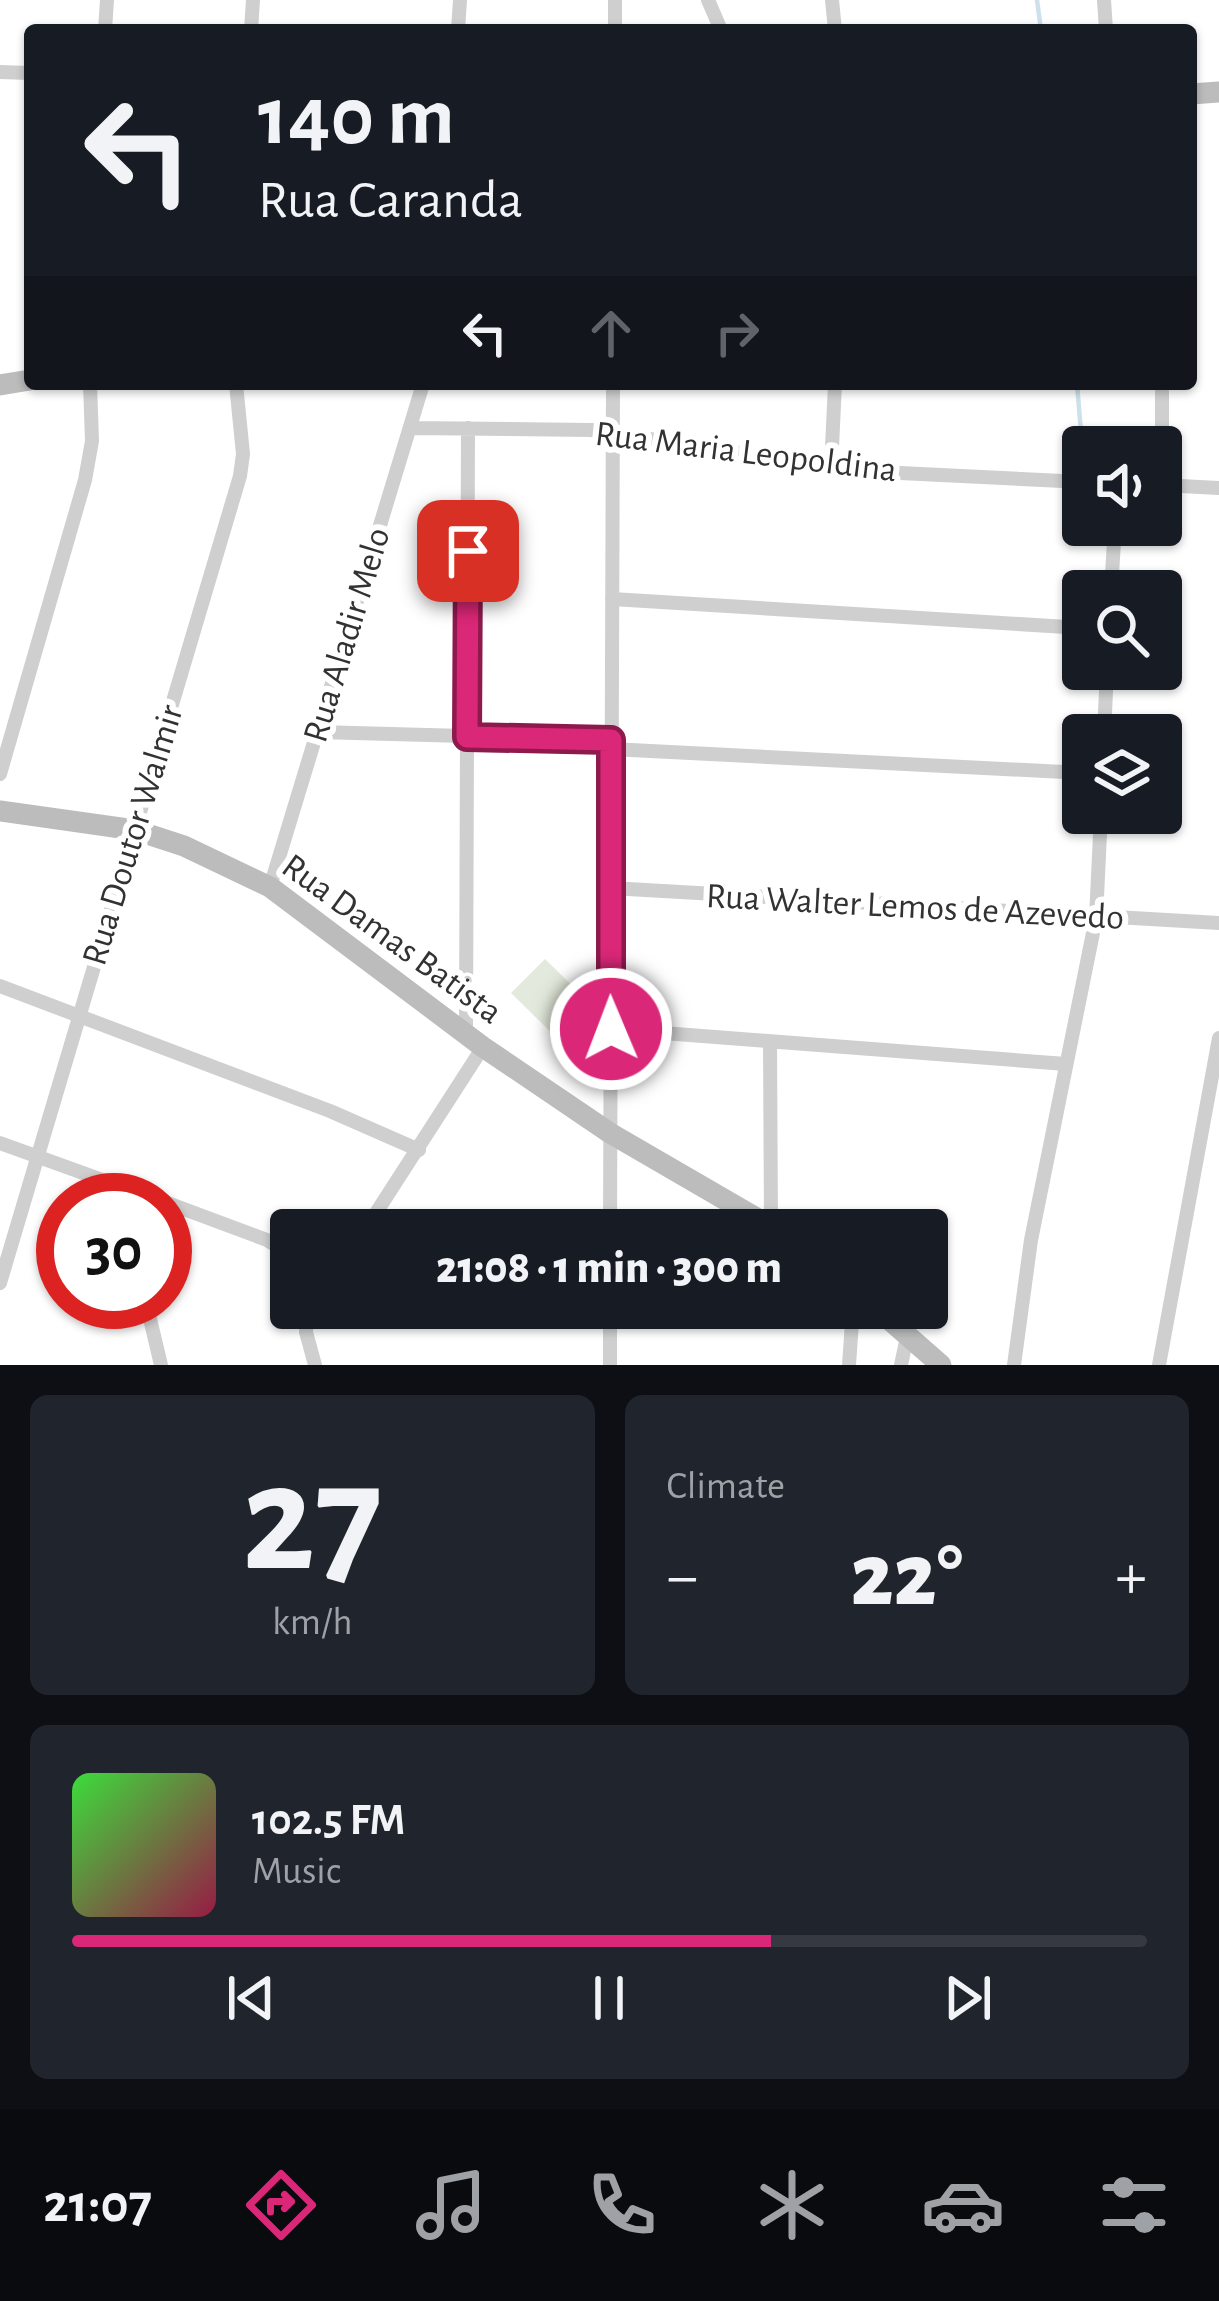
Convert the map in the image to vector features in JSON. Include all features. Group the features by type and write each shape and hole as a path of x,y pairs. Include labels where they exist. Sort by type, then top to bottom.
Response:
{"street":[{"path":"0,774 85,480 92,441 90,390"},
{"name":"Rua Doutor Walmir","path":"0,1282 240,476 243,454 237,390"},
{"name":"Rua Aladir Melo","path":"270,886 421,390"},
{"path":"610,1209 613,390"},
{"path":"831,468 835,390"},
{"path":"1162,390 1162,426"},
{"name":"Rua Maria Leopoldina","path":"410,428 613,433 831,468 1062,481"},
{"path":"379,1209 419,1150 475,1041 467,737 468,428"},
{"path":"1182,486 1219,488"},
{"path":"612,598 1062,627"},
{"path":"318,732 1062,772"},
{"name":"Rua Damas Batista","path":"0,811 135,830 184,846 270,886 475,1041 610,1133 741,1209"},
{"path":"1014,1365 1031,1240 1096,918 1100,834"},
{"name":"Rua Walter Lemos de Azevedo","path":"610,888 1219,923"},
{"path":"0,986 330,1111 419,1150"},
{"path":"611,1029 1066,1064"},
{"path":"1159,1365 1219,1038"},
{"path":"770,1043 774,1209"},
{"path":"0,1143 83,1173"},
{"path":"192,1212 270,1242"},
{"path":"152,1329 161,1365"},
{"path":"306,1329 315,1365"},
{"path":"610,1329 610,1365"},
{"path":"849,1365 852,1329"},
{"path":"898,1329 940,1365"},
{"path":"901,1365 907,1337"}],"shaded area":[{"path":"545,959 595,1008 561,1042 511,993"}],"waterway":[{"path":"1037,0 1040,24"},
{"path":"1078,390 1080,426"}],"route":[{"path":"468,551 467,737 611,740 611,1029"}]}
